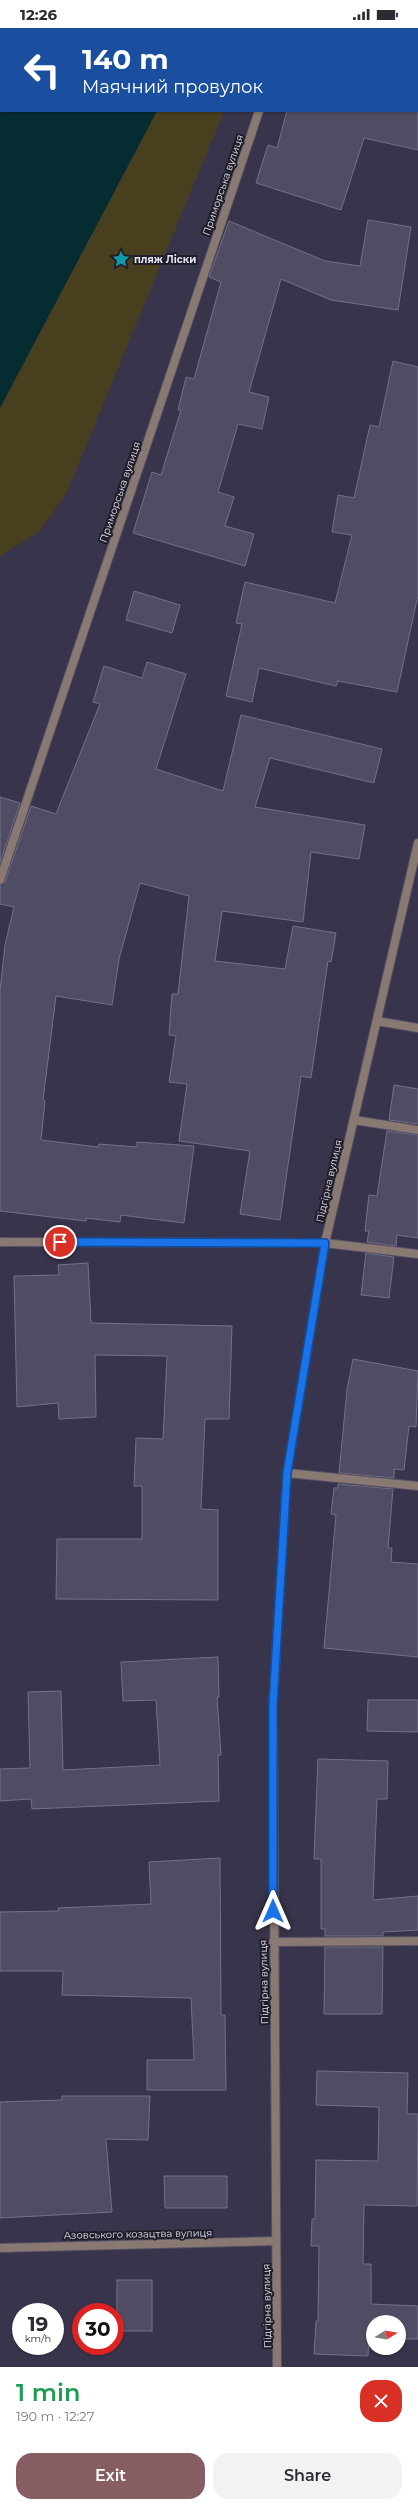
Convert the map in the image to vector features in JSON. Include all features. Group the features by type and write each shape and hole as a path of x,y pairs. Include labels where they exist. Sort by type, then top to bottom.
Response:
{"street":[{"name":"Приморська вулиця","path":"0,880 259,112"},
{"name":"Підгірна вулиця","path":"278,2367 273,1942 273,1705 287,1473 325,1243 418,843"},
{"path":"377,1021 418,1028"},
{"path":"354,1120 418,1130"},
{"path":"0,1242 325,1243 418,1254"},
{"path":"287,1473 418,1486"},
{"path":"273,1942 418,1941"},
{"name":"Азовського козацтва вулиця","path":"0,2248 276,2241"}],"sand":[{"name":"пляж Ліски","path":"156,112 224,112 67,492 40,531 0,556 0,408"}],"shaded area":[{"path":"0,112 156,112 0,408"}],"building":[{"path":"287,112 418,112 418,150 364,138 341,210 256,183 268,145 277,148"},
{"path":"368,220 411,227 398,310 331,300 281,279 249,392 269,397 262,429 238,424 218,492 234,497 225,526 254,534 245,566 133,533 152,472 161,475 181,410 178,410 186,377 194,379 221,282 209,277 229,221 325,261 360,266"},
{"path":"393,361 418,367 418,595 397,692 338,681 336,686 259,668 252,702 226,696 242,624 236,623 245,582 335,603 352,535 332,532 338,495 354,498 370,425 379,427"},
{"path":"134,591 180,605 172,633 126,620"},
{"path":"147,662 186,674 156,769 223,791 241,715 382,749 374,783 270,758 255,807 365,825 359,859 311,852 303,922 222,911 215,961 285,969 293,926 336,933 331,962 328,961 311,1078 301,1076 280,1220 240,1214 250,1151 179,1141 187,1084 169,1082 176,1036 169,1035 172,994 178,994 189,896 140,883 119,959 112,1005 56,996 43,1100 45,1101 41,1140 98,1147 99,1144 137,1147 137,1142 194,1146 184,1223 121,1215 120,1222 86,1218 86,1221 0,1211 0,991 5,945 14,907 0,904 0,885 5,882 31,806 56,814 100,704 93,702 104,666 142,678"},
{"path":"0,797 20,803 0,863"},
{"path":"394,1085 418,1089 418,1124 389,1120"},
{"path":"387,1131 418,1135 418,1238 397,1235 396,1246 367,1242 369,1231 365,1231 369,1195 377,1196"},
{"path":"366,1253 394,1257 389,1298 361,1295"},
{"path":"88,1263 91,1323 232,1326 229,1419 205,1419 201,1509 218,1510 218,1600 56,1599 57,1539 142,1539 142,1486 134,1486 136,1438 163,1439 167,1356 95,1355 96,1417 59,1419 58,1403 17,1407 14,1276 59,1275 58,1265"},
{"path":"353,1359 418,1371 416,1427 409,1426 404,1470 394,1469 394,1478 339,1473 347,1390"},
{"path":"338,1484 393,1489 388,1548 392,1548 391,1562 418,1564 418,1657 324,1648 336,1515 331,1514 334,1488 338,1488"},
{"path":"218,1657 219,1697 217,1697 221,1755 218,1755 219,1801 32,1809 31,1799 0,1801 0,1769 30,1768 28,1692 61,1691 63,1770 160,1765 156,1700 123,1701 121,1662"},
{"path":"368,1700 418,1700 418,1732 367,1731"},
{"path":"318,1759 388,1761 387,1799 377,1799 373,1900 418,1896 418,1930 383,1932 383,1936 325,1936 325,1929 321,1929 321,1859 314,1859"},
{"path":"220,1858 221,2015 225,2015 226,2090 147,2090 147,2060 194,2060 191,1998 62,1995 63,1971 0,1971 0,1912 59,1911 58,1908 151,1904 149,1862"},
{"path":"325,1947 383,1947 382,2014 324,2014"},
{"path":"317,2071 408,2073 407,2114 418,2114 417,2206 364,2205 363,2264 371,2264 371,2304 418,2306 418,2339 406,2339 406,2315 366,2315 366,2355 368,2356 314,2354 316,2321 318,2321 319,2246 311,2246 312,2219 315,2219 316,2160 378,2161 379,2107 316,2105"},
{"path":"62,2096 150,2096 148,2140 106,2139 112,2212 0,2218 0,2102 62,2100"},
{"path":"164,2176 227,2176 227,2208 165,2208"},
{"path":"117,2280 152,2280 152,2331 124,2331 124,2303 117,2303"}],"place":[{"name":"пляж Ліски","path":"121,259"}],"route":[{"path":"60,1242 325,1243 287,1473 273,1705 273,1911"}]}
